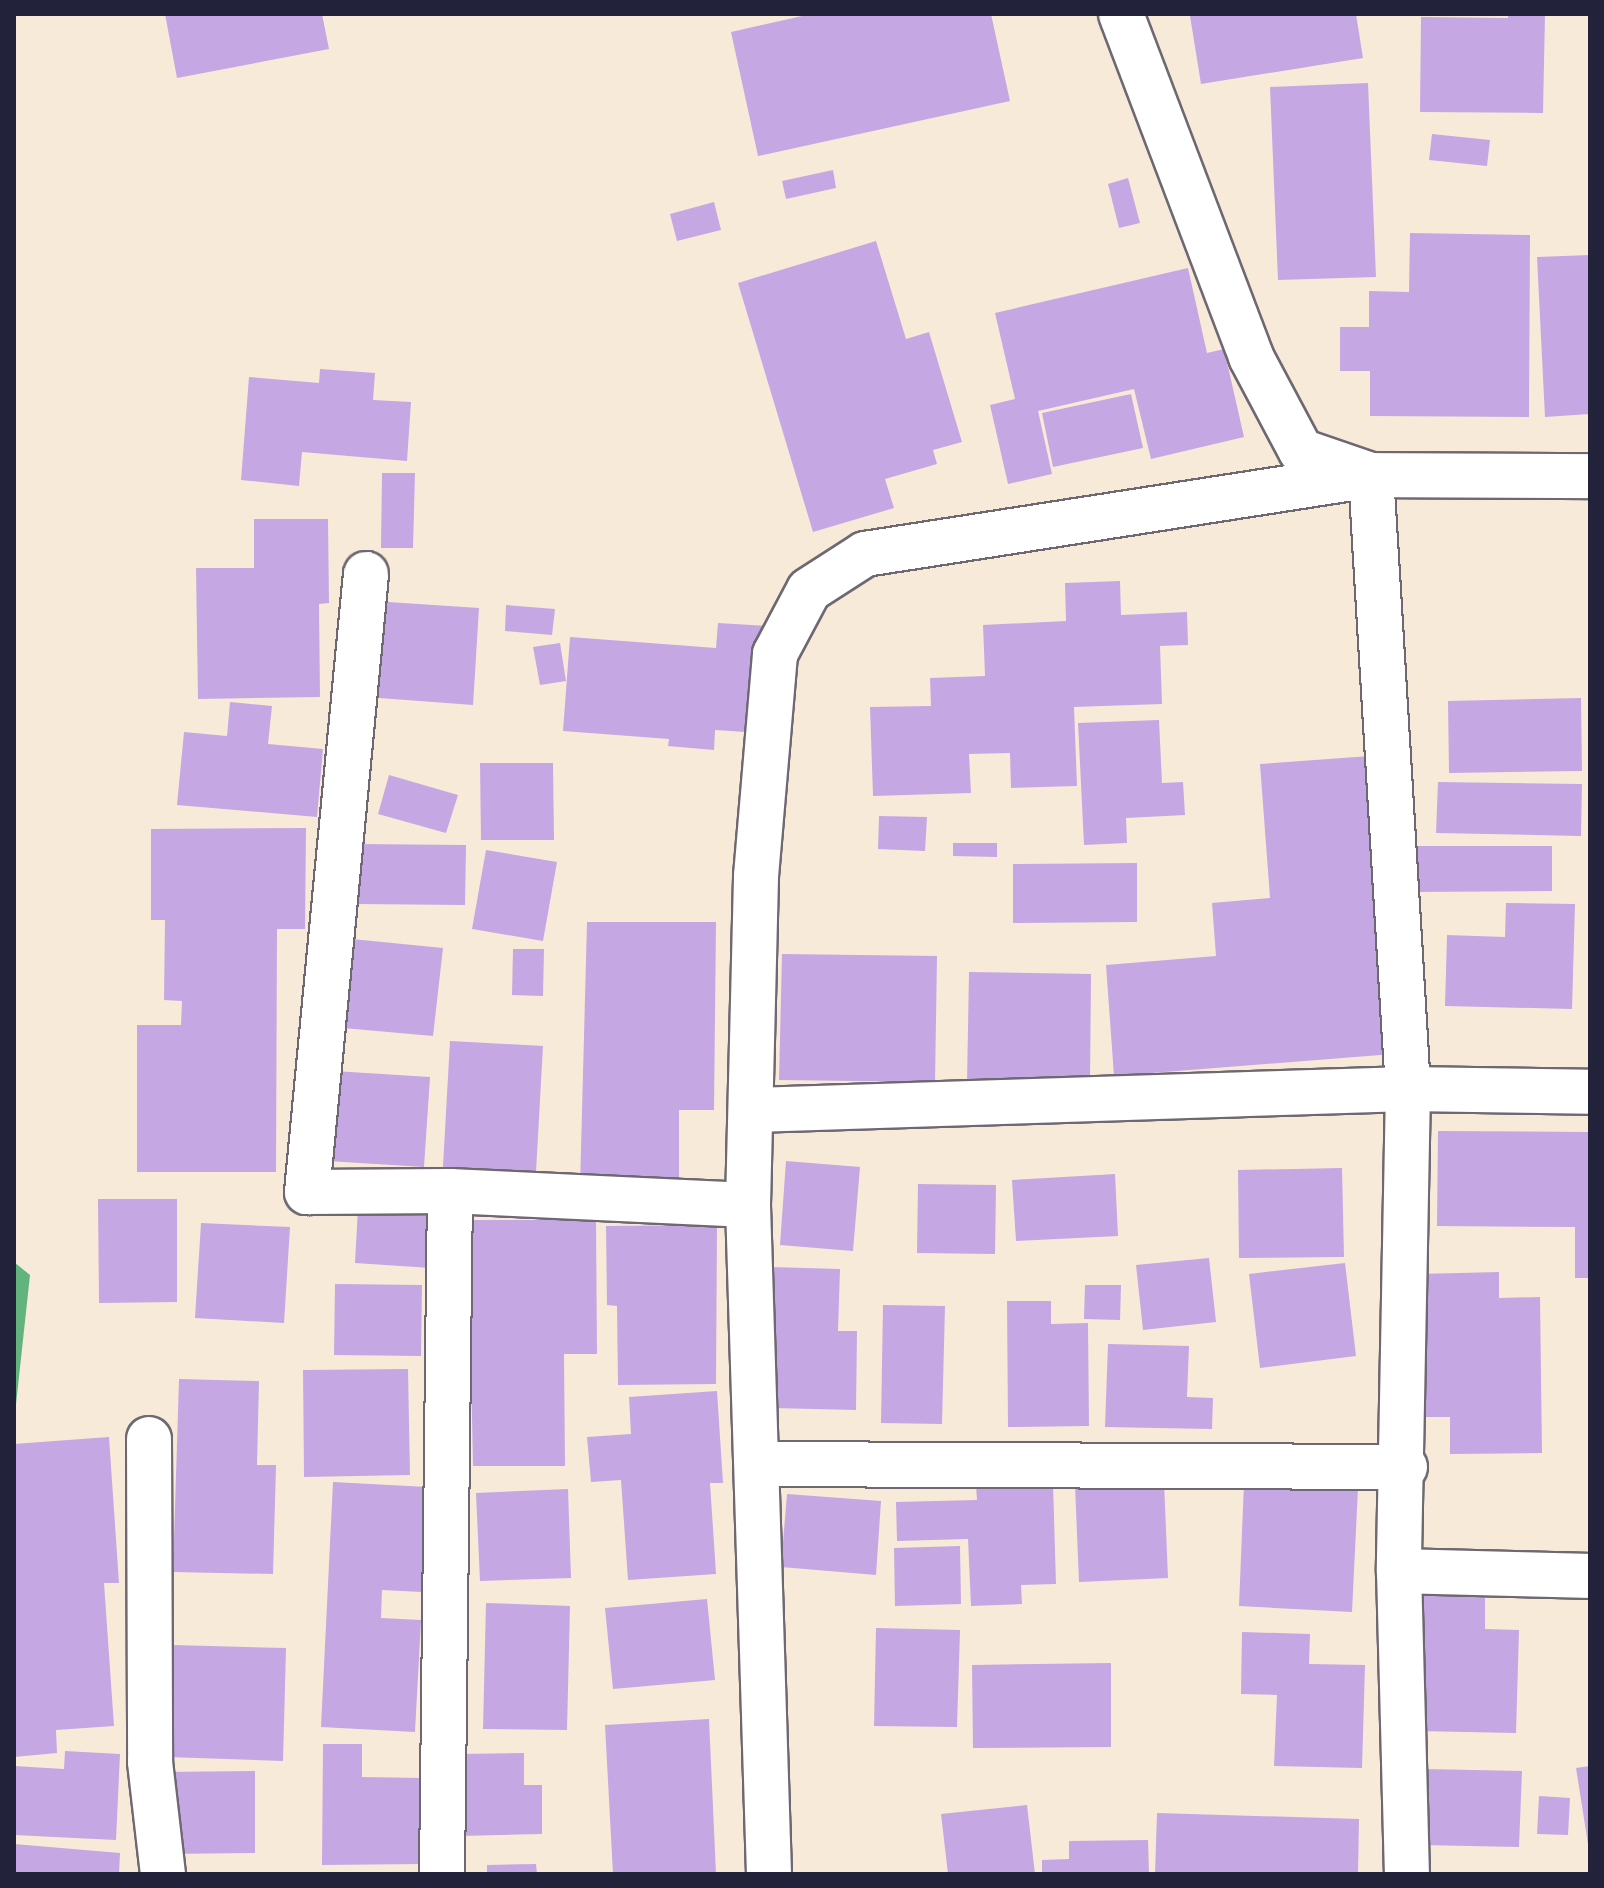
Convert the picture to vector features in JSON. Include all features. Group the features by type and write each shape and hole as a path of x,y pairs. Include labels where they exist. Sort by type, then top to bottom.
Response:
{"street":[{"path":"1121,14 1251,357 1301,451 1371,475"},
{"path":"1371,475 1408,1089 1405,1467 1399,1571 1407,1874"},
{"path":"769,1874 760,1464 748,1205 754,1110 756,876 775,654 809,590 865,554 1371,475 1590,476"},
{"path":"366,574 307,1192 450,1191 748,1205"},
{"path":"754,1110 1408,1089 1590,1092"},
{"path":"442,1874 450,1191"},
{"path":"149,1439 150,1762 163,1874"},
{"path":"760,1464 1405,1467"},
{"path":"1399,1571 1590,1576"}],"green space":[{"path":"14,1262 30,1275 14,1423"}],"building":[{"path":"165,14 322,14 329,49 177,78"},
{"path":"811,14 991,14 1010,101 758,156 731,32"},
{"path":"1356,14 1363,58 1201,84 1190,16"},
{"path":"1508,14 1545,14 1543,113 1420,112 1421,17 1508,18"},
{"path":"1368,83 1376,277 1278,280 1270,87"},
{"path":"1432,134 1490,140 1487,166 1429,160"},
{"path":"833,170 836,188 786,199 782,181"},
{"path":"1128,178 1140,223 1119,228 1108,184"},
{"path":"714,202 721,230 677,241 670,214"},
{"path":"1410,233 1530,235 1529,417 1370,416 1370,371 1340,371 1340,327 1369,327 1369,291 1409,292"},
{"path":"876,241 906,339 929,332 962,442 933,450 937,464 885,479 894,508 813,532 738,283"},
{"path":"1590,255 1590,414 1545,417 1537,257"},
{"path":"1188,268 1207,353 1224,349 1244,437 1151,459 1134,389 1038,411 1052,474 1008,484 990,405 1015,399 995,313"},
{"path":"320,369 375,373 373,400 411,402 407,461 302,452 299,486 241,480 249,377 319,383"},
{"path":"1131,394 1143,448 1053,467 1042,413"},
{"path":"382,473 415,473 413,548 381,548"},
{"path":"254,519 328,519 329,603 319,604 320,697 198,699 196,568 254,568"},
{"path":"1120,581 1121,615 1187,612 1188,645 1160,646 1162,704 1074,707 1077,786 1011,788 1010,753 969,754 971,793 873,796 870,707 931,706 930,678 985,676 983,625 1066,621 1065,583"},
{"path":"373,601 479,608 473,705 366,697"},
{"path":"506,605 555,609 552,635 505,631"},
{"path":"718,623 769,626 761,733 715,730 714,750 668,746 669,739 563,731 570,637 716,648"},
{"path":"560,643 566,681 540,685 533,647"},
{"path":"1581,698 1582,771 1449,773 1448,701"},
{"path":"230,702 272,706 268,744 323,749 317,817 177,805 184,732 227,736"},
{"path":"1159,720 1162,783 1183,782 1185,815 1126,818 1127,843 1084,845 1078,723"},
{"path":"1370,756 1393,1054 1114,1076 1106,965 1216,956 1212,903 1270,898 1260,764"},
{"path":"480,763 553,763 554,840 481,840"},
{"path":"389,775 458,795 446,833 378,814"},
{"path":"1438,782 1582,784 1581,836 1436,833"},
{"path":"879,816 927,817 925,851 878,849"},
{"path":"306,828 305,929 277,929 276,1172 137,1172 137,1025 181,1025 182,1001 164,1000 165,920 151,920 151,829"},
{"path":"953,843 997,843 997,857 953,856"},
{"path":"356,844 466,845 465,905 356,904"},
{"path":"1411,846 1552,846 1552,891 1411,892"},
{"path":"486,850 557,862 543,941 472,929"},
{"path":"1137,863 1137,922 1013,923 1013,864"},
{"path":"1506,903 1575,904 1572,1009 1445,1006 1447,935 1505,937"},
{"path":"587,922 716,922 714,1110 679,1110 679,1187 580,1187"},
{"path":"352,939 443,948 433,1036 343,1028"},
{"path":"513,949 544,949 543,996 512,995"},
{"path":"782,954 937,956 935,1082 779,1080"},
{"path":"969,972 1091,974 1090,1083 967,1083"},
{"path":"450,1041 543,1046 535,1190 442,1184"},
{"path":"334,1071 430,1077 424,1167 328,1161"},
{"path":"1438,1131 1590,1132 1590,1278 1575,1278 1575,1227 1437,1226"},
{"path":"786,1161 860,1167 853,1251 780,1245"},
{"path":"1342,1168 1344,1257 1239,1258 1238,1170"},
{"path":"1115,1174 1118,1236 1016,1241 1012,1180"},
{"path":"918,1184 996,1185 995,1254 917,1253"},
{"path":"98,1199 177,1199 177,1302 99,1303"},
{"path":"358,1208 434,1212 431,1268 355,1263"},
{"path":"468,1220 596,1220 597,1354 564,1354 565,1466 473,1466"},
{"path":"201,1223 290,1227 284,1323 195,1318"},
{"path":"717,1225 716,1384 618,1385 617,1306 607,1305 606,1226"},
{"path":"1209,1258 1216,1322 1143,1330 1136,1265"},
{"path":"1345,1263 1356,1356 1260,1368 1249,1274"},
{"path":"770,1267 840,1269 838,1331 857,1331 856,1410 772,1408"},
{"path":"1499,1272 1499,1298 1540,1297 1542,1453 1450,1454 1450,1417 1421,1417 1419,1274"},
{"path":"335,1284 422,1285 421,1356 334,1355"},
{"path":"1085,1285 1121,1285 1120,1320 1084,1319"},
{"path":"1007,1301 1051,1301 1051,1324 1088,1323 1089,1426 1008,1427"},
{"path":"883,1305 945,1306 942,1424 881,1423"},
{"path":"1108,1344 1189,1346 1187,1397 1213,1398 1212,1429 1105,1427"},
{"path":"408,1369 410,1475 304,1477 303,1370"},
{"path":"179,1379 259,1381 257,1465 276,1465 273,1574 173,1572"},
{"path":"717,1391 723,1483 710,1483 716,1574 628,1580 621,1480 591,1482 587,1437 631,1434 629,1397"},
{"path":"109,1437 119,1583 104,1583 114,1726 56,1730 57,1753 14,1757 14,1444"},
{"path":"333,1482 427,1487 422,1592 382,1590 381,1618 421,1620 415,1732 321,1727"},
{"path":"1164,1482 1168,1578 1079,1582 1075,1485"},
{"path":"1053,1483 1056,1584 1021,1585 1022,1604 971,1606 968,1539 897,1541 896,1502 977,1500 976,1485"},
{"path":"1244,1483 1358,1488 1352,1612 1239,1606"},
{"path":"568,1489 571,1578 480,1581 476,1493"},
{"path":"787,1494 881,1501 876,1575 781,1567"},
{"path":"960,1546 961,1604 895,1606 894,1548"},
{"path":"1420,1591 1485,1593 1485,1629 1519,1630 1516,1733 1416,1731"},
{"path":"707,1599 715,1680 613,1689 605,1608"},
{"path":"486,1603 570,1606 567,1730 483,1729"},
{"path":"876,1628 960,1630 957,1727 874,1726"},
{"path":"1242,1632 1310,1634 1309,1664 1365,1665 1362,1768 1274,1766 1277,1695 1241,1694"},
{"path":"172,1645 286,1648 283,1761 168,1757"},
{"path":"1111,1663 1111,1747 973,1748 972,1665"},
{"path":"709,1719 716,1874 613,1874 605,1725"},
{"path":"323,1744 362,1744 362,1777 422,1778 421,1864 322,1865"},
{"path":"65,1751 120,1754 116,1840 14,1835 14,1766 64,1769"},
{"path":"524,1753 524,1785 542,1785 542,1834 460,1836 459,1754"},
{"path":"1590,1766 1590,1844 1588,1844 1576,1768"},
{"path":"1424,1769 1522,1771 1519,1847 1421,1845"},
{"path":"255,1771 255,1853 162,1854 161,1772"},
{"path":"1539,1796 1570,1798 1568,1835 1537,1834"},
{"path":"1027,1805 1035,1874 948,1874 941,1814"},
{"path":"1157,1813 1359,1819 1358,1874 1155,1874"},
{"path":"1148,1840 1149,1874 1042,1874 1042,1860 1069,1859 1069,1841"},
{"path":"14,1844 120,1853 119,1874 14,1874"},
{"path":"536,1864 537,1874 487,1874 487,1865"}]}
